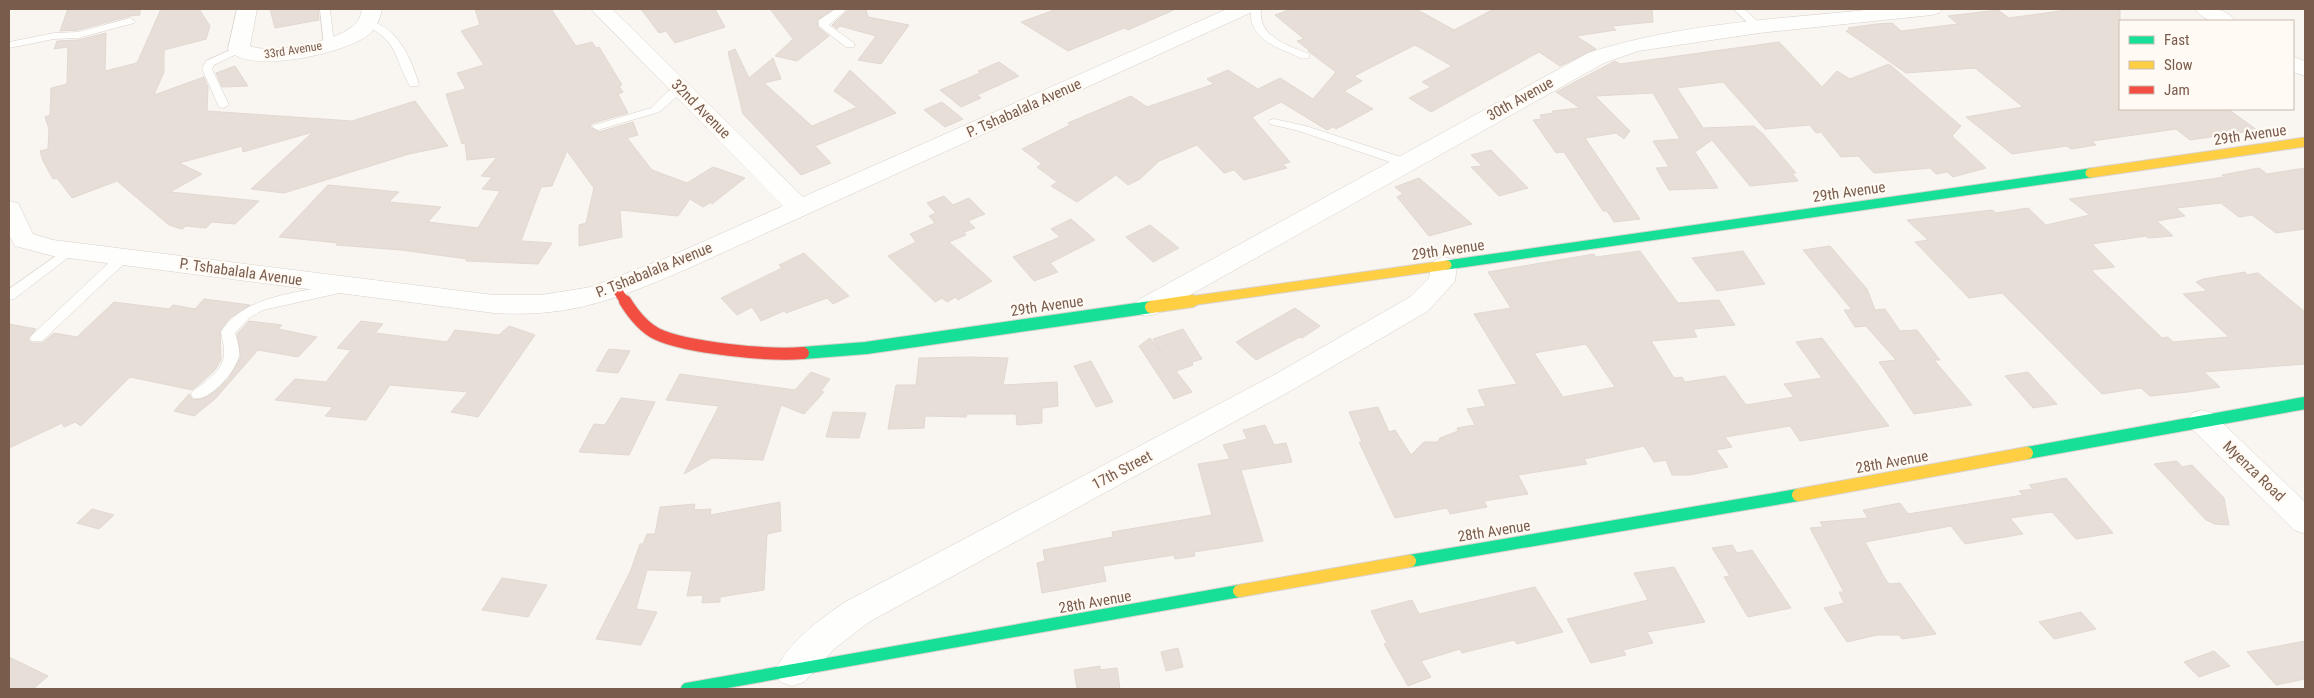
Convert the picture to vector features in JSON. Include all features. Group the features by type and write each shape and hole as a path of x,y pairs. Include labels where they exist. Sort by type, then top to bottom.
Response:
{"street":[{"path":"239,49 247,9"},
{"name":"32nd Avenue","path":"601,9 800,209"},
{"name":"P. Tshabalala Avenue","path":"11,222 24,240 70,250 494,304 528,305 572,301 616,288 800,209 1243,9"},
{"name":"30th Avenue","path":"1147,307 1608,52 1635,45 1759,27 1932,9"},
{"path":"2205,9 2223,20"},
{"name":"33rd Avenue","path":"239,49 250,55 261,56 329,45 352,36 370,16"},
{"path":"2294,64 2305,70"},
{"name":"29th Avenue","path":"616,288 636,319 656,334 689,342 791,354 866,348 2305,142"},
{"name":"17th Street","path":"792,671 810,648 857,612 1276,387 1419,304 1442,281 1444,266"},
{"name":"28th Avenue","path":"687,689 1481,548 1653,521 2305,402"},
{"name":"Myenza Road","path":"2202,421 2305,521"}],"lane":[{"path":"325,9 329,45"},
{"path":"842,9 824,22 824,26 850,45"},
{"path":"1256,9 1255,20 1258,30 1267,38 1305,56"},
{"path":"1738,9 1759,27"},
{"path":"370,16 394,39 403,54 414,84"},
{"path":"9,45 54,36 78,35 130,21"},
{"path":"222,105 207,68 210,63 218,58 239,49"},
{"path":"598,127 654,111 663,105 668,94 680,88"},
{"path":"1274,122 1302,128 1406,163"},
{"path":"9,296 70,250"},
{"path":"37,338 123,257"},
{"path":"198,394 206,391 229,364 233,355 228,332 244,314 270,303 322,294 348,286"}],"building":[{"path":"68,9 140,9 140,15 78,30 60,31"},
{"path":"161,9 199,9 210,26 206,39 164,50 164,72 154,95 204,77 208,87 207,111 352,121 415,101 448,146 409,154 284,193 251,189 313,132 243,152 242,146 179,163 202,174 170,192 259,201 235,224 212,222 206,228 186,226 182,229 169,225 117,181 72,198 57,178 53,179 40,151 48,149 49,129 45,117 50,115 51,88 67,84 68,47 54,49 57,41 78,40 106,33 105,71 137,63"},
{"path":"270,9 318,9 319,20 275,28"},
{"path":"475,9 551,9 576,46 592,42 596,48 599,47 622,85 619,86 623,92 618,94 628,113 593,123 590,127 599,132 633,122 638,135 627,138 652,170 687,183 713,167 745,178 712,204 711,202 703,207 690,199 678,216 620,210 622,237 579,246 579,225 586,223 594,188 567,151 552,186 541,187 521,241 552,243 538,264 466,261 467,259 401,250 336,245 339,243 279,237 328,185 399,192 389,202 441,207 428,222 478,228 500,191 482,189 492,177 481,176 497,157 467,160 465,143 462,144 446,94 466,89 457,73 484,65 461,31 480,25"},
{"path":"641,9 715,9 725,27 675,43 666,31 659,33"},
{"path":"770,9 833,9 817,20 818,27 829,36 797,61 775,56 793,39"},
{"path":"849,9 866,9 868,17 909,25 881,64 858,60 876,36 840,26 837,29 832,25"},
{"path":"1057,9 1176,9 1128,30 1124,28 1068,51 1021,22"},
{"path":"1292,9 1416,9 1454,30 1494,9 1652,9 1653,22 1612,26 1616,30 1576,36 1596,49 1560,66 1539,52 1431,112 1409,98 1431,87 1422,82 1452,66 1415,45 1354,76 1362,81 1344,91 1373,109 1336,129 1333,127 1327,130 1281,102 1252,117 1290,162 1283,164 1287,168 1244,180 1234,170 1224,173 1197,145 1159,161 1140,179 1128,185 1116,175 1077,202 1051,186 1057,182 1037,167 1042,164 1022,149 1070,125 1068,123 1131,96 1147,107 1214,84 1207,79 1228,70 1258,89 1280,78 1313,99 1336,72 1297,41 1304,39 1275,15"},
{"path":"2074,9 2120,9 2119,110 2229,110 2257,130 2190,140 2176,129 2092,141 2096,145 2071,149 2067,146 2012,154 1966,117 2023,107 1975,68 1906,73 1846,31 1850,30 1848,28 1892,23 1901,31 1958,24 1948,16 1998,10 2009,18"},
{"path":"1779,42 1822,87 1837,71 1850,79 1889,64 1961,126 1952,136 1986,168 1953,177 1947,172 1936,174 1930,168 1874,173 1858,156 1841,157 1821,132 1816,133 1810,125 1765,129 1723,82 1677,88 1703,128 1754,126 1796,173 1792,173 1798,181 1750,186 1712,140 1695,152 1718,188 1669,190 1656,168 1669,167 1653,141 1680,139 1653,93 1595,96 1630,131 1624,139 1616,133 1585,138 1640,219 1614,222 1607,211 1603,211 1564,152 1556,153 1533,120 1542,119 1540,115 1554,113 1552,111 1580,108 1556,92 1615,61 1620,64"},
{"path":"735,49 749,78 773,58 781,79 764,83 812,126 857,107 834,91 850,70 896,113 815,146 831,163 801,175 743,114 728,52"},
{"path":"999,62 1019,76 977,95 981,98 961,107 940,90 980,73 978,71"},
{"path":"235,66 248,86 222,87 216,73"},
{"path":"942,102 963,119 945,127 924,110"},
{"path":"1491,150 1528,188 1499,196 1471,167 1482,166 1471,155"},
{"path":"2259,168 2267,174 2305,168 2305,229 2276,233 2252,215 2239,217 2221,203 2176,208 2185,216 2157,221 2173,236 2148,238 2146,236 2092,244 2115,267 2091,270 2162,338 2168,337 2173,342 2229,337 2183,294 2207,291 2196,282 2203,279 2245,272 2247,275 2258,273 2305,312 2305,364 2204,372 2220,387 2188,392 2150,396 2141,388 2102,394 2002,293 1969,298 1915,242 1928,240 1907,220 1992,210 1996,213 2028,208 2046,225 2090,215 2069,199 2225,177 2222,175"},
{"path":"1419,178 1472,224 1429,236 1397,197 1403,194 1395,187"},
{"path":"944,196 953,205 969,198 985,214 968,221 975,228 964,232 966,235 949,242 992,281 958,300 956,297 947,302 942,298 935,302 888,256 916,242 910,234 935,223 929,216 936,213 927,203"},
{"path":"1071,219 1095,240 1050,263 1058,272 1034,281 1013,257 1060,237 1051,229"},
{"path":"1150,225 1179,248 1153,262 1126,237"},
{"path":"1830,246 1867,289 1875,310 1885,309 1900,331 1917,330 1940,360 1934,360 1972,405 1914,414 1879,362 1896,360 1866,326 1855,327 1844,310 1852,310 1803,250"},
{"path":"1640,251 1678,303 1719,300 1735,325 1693,329 1697,337 1651,341 1674,378 1682,377 1685,382 1725,376 1746,405 1794,397 1784,384 1822,378 1796,342 1822,338 1889,426 1800,441 1790,426 1725,437 1732,447 1716,450 1728,467 1690,475 1672,475 1666,460 1654,462 1644,446 1584,459 1587,464 1518,475 1528,494 1484,501 1487,507 1450,514 1447,508 1395,518 1359,442 1362,442 1349,412 1378,407 1389,432 1395,430 1411,455 1424,442 1438,442 1440,438 1458,431 1457,428 1475,425 1467,409 1486,406 1478,390 1517,384 1474,314 1511,308 1488,272 1594,254 1596,257","holes":["1586,344 1615,387 1563,397 1534,353"]},
{"path":"1743,251 1765,284 1717,291 1692,258"},
{"path":"804,253 849,296 833,304 827,298 786,313 784,311 761,321 752,307 737,315 721,298 782,268 779,265"},
{"path":"204,299 250,305 230,318 220,331 221,360 215,370 192,390 130,377 81,426 75,422 64,427 62,423 9,448 9,324 36,329 28,339 32,343 42,343 54,333 77,337 114,302 169,309 173,305 195,309"},
{"path":"1295,308 1320,326 1302,338 1300,337 1256,360 1236,342"},
{"path":"249,321 282,325 278,329 317,337 298,357 258,350 215,399 194,416 174,411 189,394 193,400 207,397 229,378 241,356 237,334"},
{"path":"361,321 383,324 375,333 447,342 455,330 499,335 509,326 535,335 478,417 451,412 468,392 390,385 366,420 325,416 333,407 275,400 295,379 326,382 351,350 337,348"},
{"path":"1183,329 1202,359 1192,362 1193,365 1176,371 1192,392 1174,399 1139,346 1150,338 1162,353 1153,339"},
{"path":"609,349 630,351 618,373 596,371"},
{"path":"919,358 1008,358 1003,385 1057,382 1058,406 1042,408 1042,423 1017,425 1016,414 967,414 966,417 925,416 924,428 888,429 896,385 916,385"},
{"path":"1091,361 1113,402 1096,407 1074,366"},
{"path":"811,372 830,379 821,391 824,392 804,414 781,405 763,460 712,458 684,474 719,406 666,400 680,374 795,390"},
{"path":"2028,372 2057,404 2033,408 2005,376"},
{"path":"621,398 655,402 629,455 579,452 594,424 605,425"},
{"path":"833,412 866,413 859,438 826,437"},
{"path":"1265,425 1274,445 1286,443 1292,462 1241,470 1263,541 1194,552 1195,556 1175,559 1174,555 1103,566 1106,581 1042,593 1037,563 1045,561 1043,550 1113,537 1112,532 1212,515 1198,464 1230,459 1223,445 1247,439 1243,430"},
{"path":"2177,461 2182,467 2192,465 2224,498 2229,525 2215,524 2206,520 2154,464"},
{"path":"2066,478 2113,533 2076,539 2052,512 2010,518 2023,534 1965,544 1951,526 1865,542 1889,584 1900,583 1936,634 1902,639 1899,635 1877,635 1847,642 1824,608 1844,603 1839,592 1844,592 1810,528 1823,527 1820,522 1868,518 1863,510 1900,503 1908,514 2023,495 2019,491 2033,489 2029,485"},
{"path":"780,502 781,531 767,534 764,590 720,597 720,602 702,603 703,595 687,596 692,571 647,570 636,609 657,612 641,645 596,639 631,570 640,544 643,544 647,534 655,534 660,507 695,504 694,510 711,509 710,515"},
{"path":"92,509 114,515 99,529 77,523"},
{"path":"1732,545 1737,553 1752,550 1791,608 1748,617 1724,577 1730,576 1712,548"},
{"path":"1674,567 1705,622 1647,632 1653,643 1623,650 1626,655 1591,663 1567,619 1648,600 1634,573"},
{"path":"502,578 547,585 528,617 482,610"},
{"path":"1535,587 1563,632 1517,644 1514,640 1462,653 1460,649 1421,661 1431,677 1408,686 1384,644 1387,643 1371,611 1412,600 1419,614"},
{"path":"2081,612 2096,629 2054,639 2039,622"},
{"path":"2305,641 2305,679 2276,685 2247,652"},
{"path":"1178,648 1183,667 1166,671 1161,652"},
{"path":"2214,651 2230,666 2199,677 2184,662"},
{"path":"9,657 48,676 33,689 9,689"},
{"path":"1100,666 1100,670 1117,668 1120,689 1077,689 1074,670"}],"traffic: fast":[{"path":"1447,265 2090,173"},
{"path":"803,353 866,348 1151,307"},
{"path":"2027,453 2305,403"},
{"path":"1410,561 1798,495"},
{"path":"687,689 1239,591"}],"traffic: slow":[{"path":"2090,173 2305,142"},
{"path":"1151,307 1447,265"},
{"path":"1798,495 2027,453"},
{"path":"1239,591 1410,561"}],"traffic: jam":[{"path":"616,288 644,325 657,334 670,339 703,346 791,354 803,353"}]}
